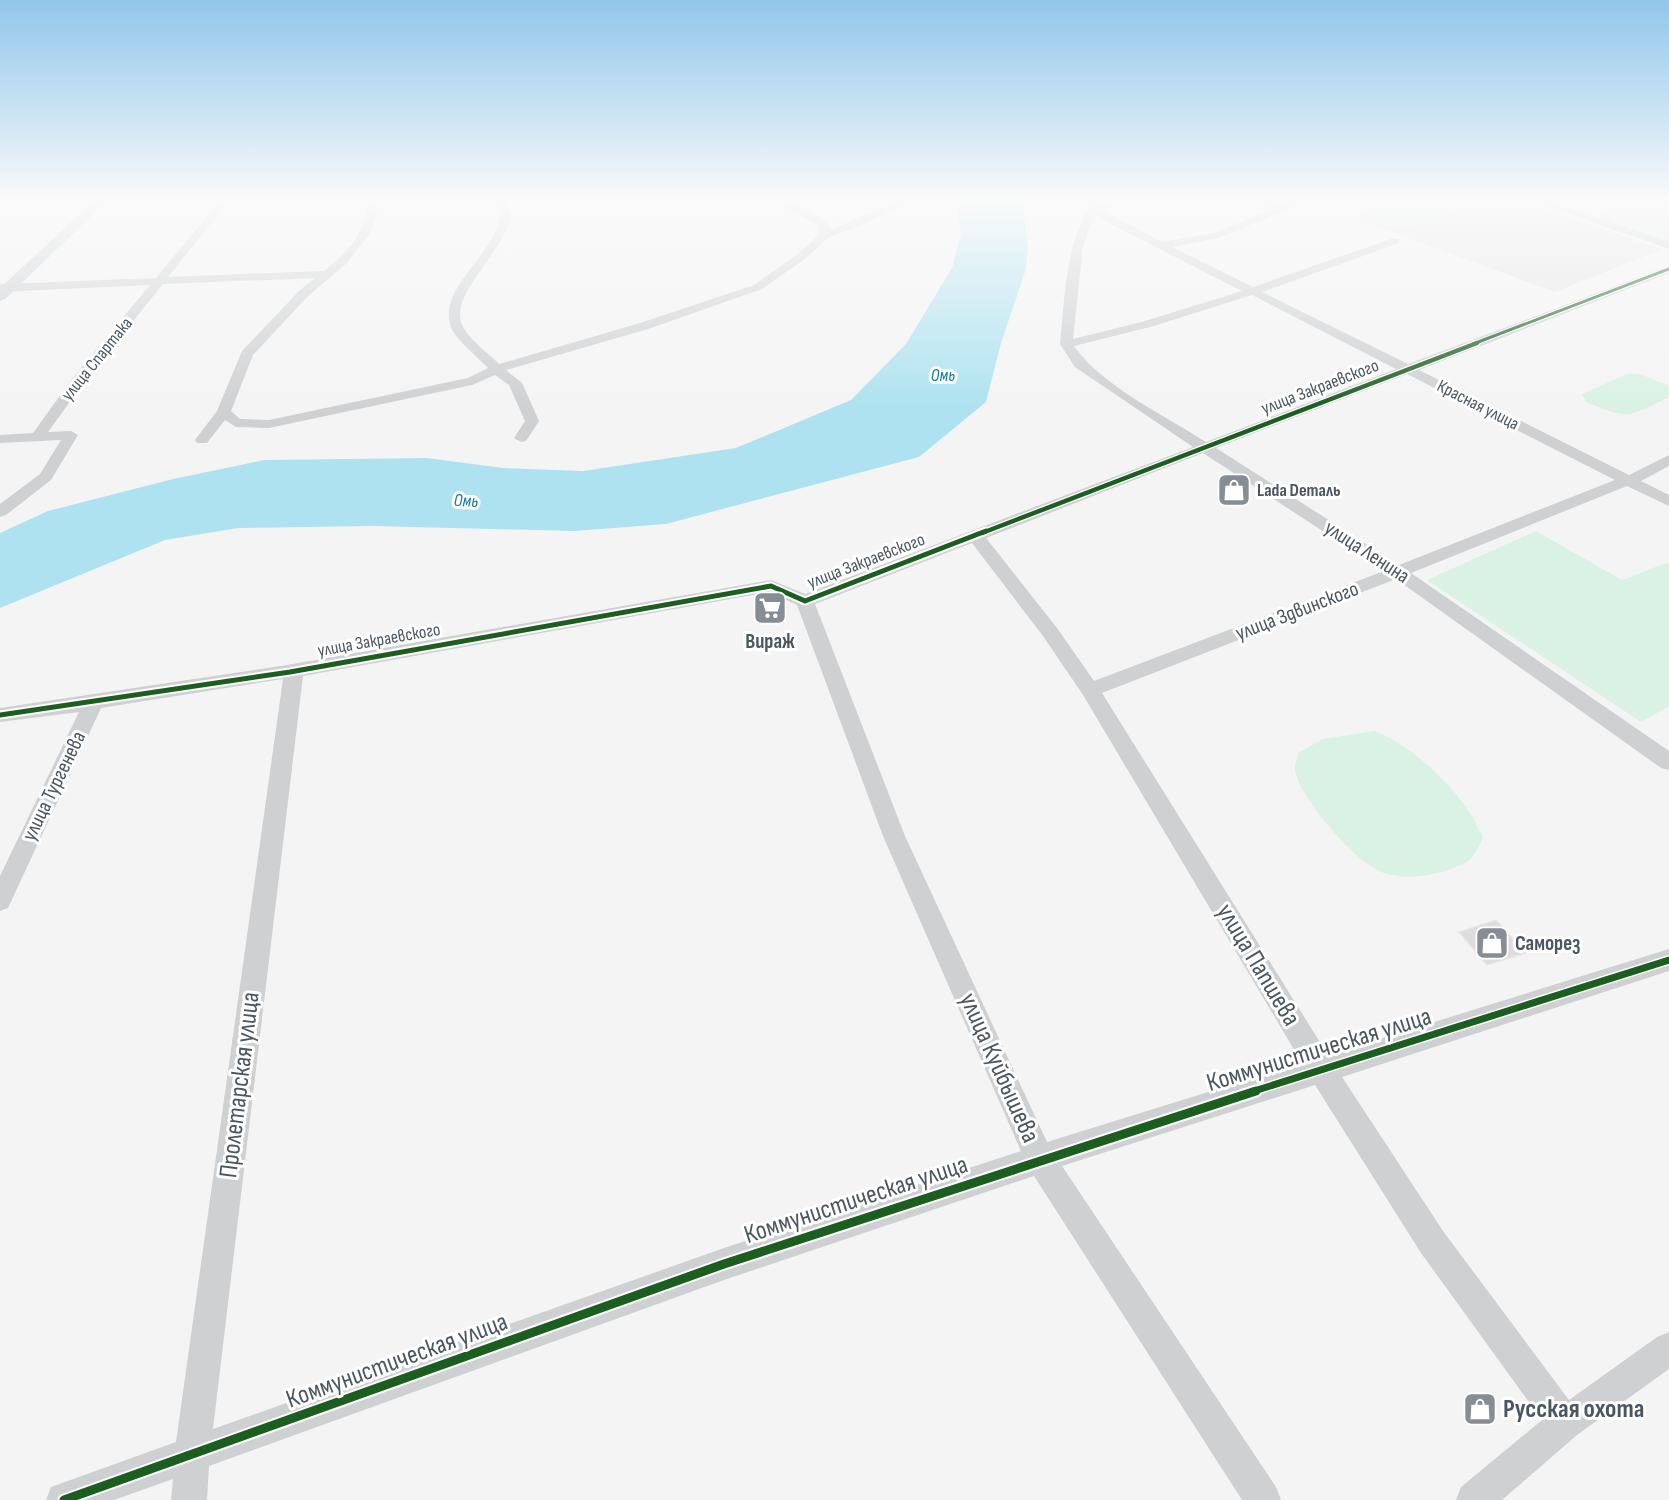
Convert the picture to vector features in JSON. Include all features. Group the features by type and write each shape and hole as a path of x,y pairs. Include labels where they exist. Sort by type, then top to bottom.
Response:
{"main road":[{"path":"3,290 27,268"}],"street":[{"name":"улица Спартака","path":"37,437 170,268"},
{"path":"202,440 224,412 247,354 304,293 333,268"},
{"path":"478,268 458,296 454,311 457,328 496,369 515,383 532,421 521,438"},
{"path":"224,412 236,423 269,424 472,381 496,369 644,326 758,287 785,268"},
{"path":"1075,268 1066,344 1099,338 1254,291 1319,268"},
{"name":"Красная улица","path":"1208,268 1669,501"},
{"name":"улица Закраевского","path":"0,715 93,703 294,670 771,586 805,601 974,534 1206,448 1669,269"},
{"path":"3,290 326,274"},
{"name":"улица Ленина","path":"1066,344 1080,364 1097,377 1398,572 1669,762"},
{"path":"0,439 71,435 46,477 0,512"},
{"name":"улица Здвинского","path":"1090,690 1398,572 1627,480 1669,460"},
{"name":"улица Папшева","path":"974,534 1050,632 1090,690 1321,1069 1431,1242 1565,1423"},
{"name":"улица Куйбышева","path":"805,601 894,836 1040,1159 1263,1500"},
{"name":"Пролетарская улица","path":"189,1500 192,1454 294,670"},
{"name":"улица Тургенева","path":"0,901 93,703"},
{"name":"Коммунистическая улица","path":"64,1500 724,1264 1040,1159 1669,960"},
{"path":"1474,1500 1565,1423 1669,1349"}],"shaded area":[{"path":"1490,268 1615,268 1555,292"}],"green space":[{"path":"1627,374 1640,374 1669,386 1669,397 1629,414 1611,412 1586,402 1582,394"},
{"path":"1536,531 1622,580 1669,562 1669,706 1641,722 1427,580"},
{"path":"1375,731 1423,761 1465,806 1483,838 1468,861 1447,871 1422,876 1409,877 1385,873 1375,869 1353,852 1316,811 1299,783 1295,771 1298,753 1323,739"}],"water":[{"name":"Омь","path":"952,268 1026,268 1001,343 986,402 919,457 666,524 574,531 373,526 238,528 165,540 0,608 0,533 48,511 173,479 265,460 427,458 503,468 583,471 736,448 851,400 906,344"}],"building":[{"name":"Саморез","path":"1496,920 1526,953 1487,965 1459,932"}],"cycle path":[{"path":"0,715 290,672 771,586 805,601 1669,269"},
{"path":"64,1500 724,1264 1040,1159 1669,960"}],"place":[{"name":"Lada Dеталь","path":"1234,490"},
{"name":"Вираж","path":"770,608"},
{"name":"Саморез","path":"1492,943"},
{"name":"Русская охота","path":"1480,1409"}]}
